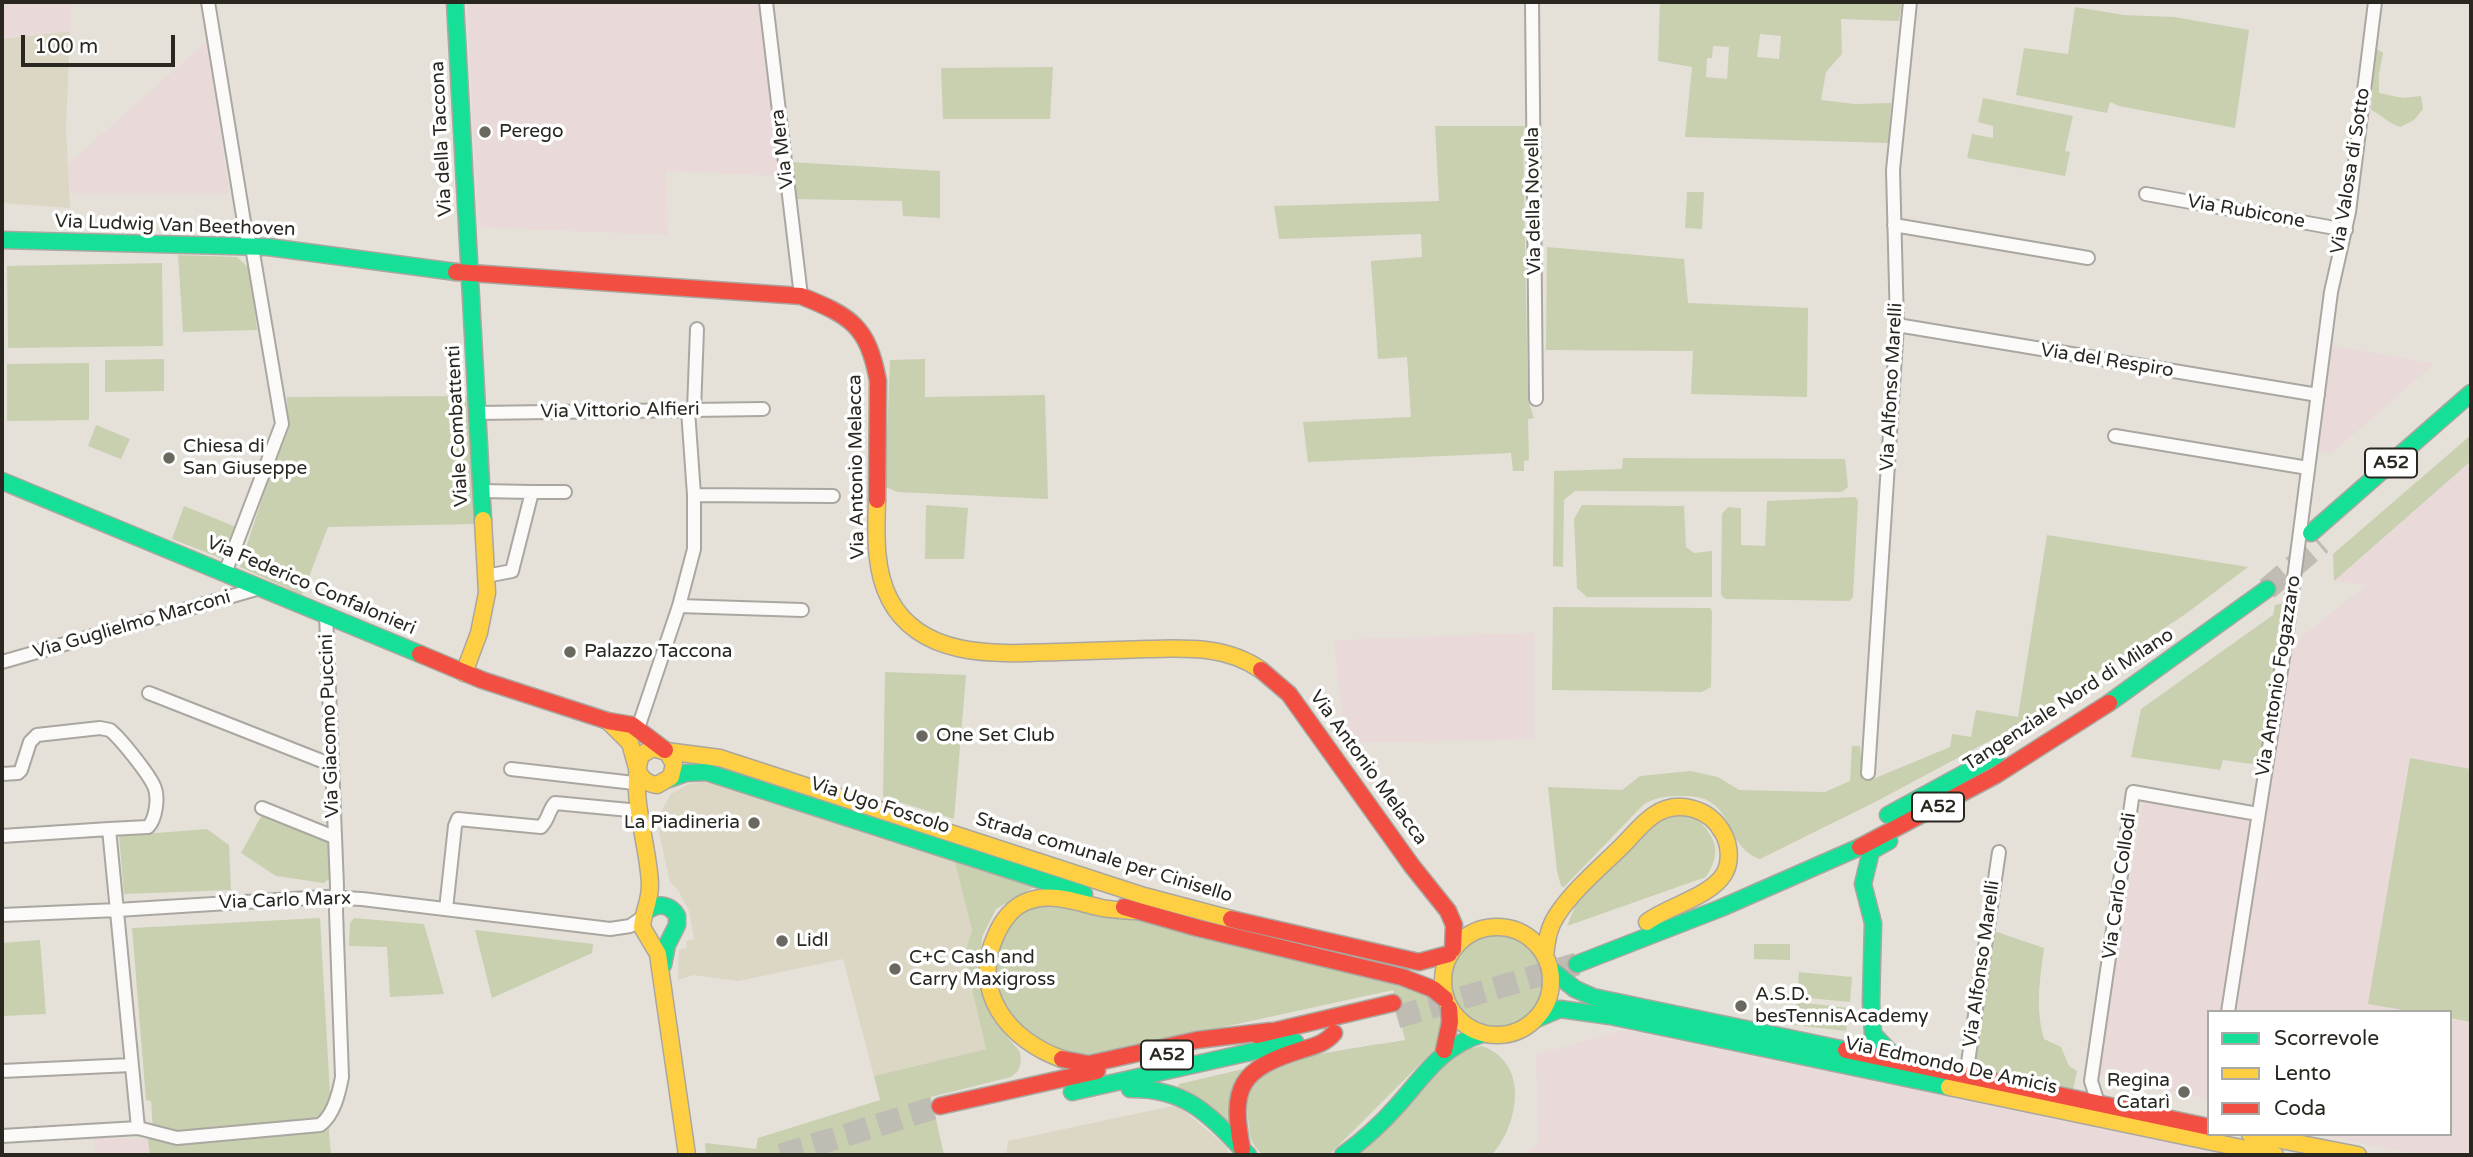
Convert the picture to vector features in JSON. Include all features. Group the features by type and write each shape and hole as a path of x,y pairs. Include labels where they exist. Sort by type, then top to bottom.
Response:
{"main road":[{"name":"Via della Taccona","path":"455,2 471,274"},
{"name":"Via Ludwig Van Beethoven","path":"2,240 251,247 471,274"},
{"name":"Via Antonio Melacca","path":"471,274 801,296 838,310 867,339 873,356 878,381 877,547 882,582 895,606 911,625 924,636 970,653 1195,649 1213,650 1255,666 1276,681 1301,708 1412,866 1448,911 1454,925 1451,952"},
{"name":"Viale Combattenti","path":"464,673 486,604 471,274"},
{"name":"A52","path":"2471,393 2316,538 2471,411"},
{"name":"Via Federico Confalonieri","path":"2,481 464,673 608,721 627,723 638,728 666,750"},
{"name":"Tangenziale Nord di Milano","path":"2263,584 2189,648 2068,729 1955,798 1761,893 1575,957 1647,922 1765,876 1875,822 2008,750 2263,584"},
{"name":"Via Federico Confalonieri","path":"608,721 630,743 650,778"},
{"path":"644,829 653,799 650,778 638,759 645,751 656,747 666,750 674,764 674,772 650,778"},
{"name":"Strada comunale per Cinisello","path":"666,750 707,755 752,768 1198,911 1315,941 1419,962 1451,952"},
{"name":"Via Ugo Foscolo","path":"650,778 706,772 1135,911 1402,977 1433,989 1447,1004"},
{"path":"650,778 640,811 650,882 642,926 657,939 664,956 662,972 687,1155"},
{"path":"1925,1067 1891,1053 1872,1034 1873,923 1863,884 1871,851 1951,809 1955,798"},
{"path":"1447,1004 1463,1025 1482,1034 1497,1036 1514,1033 1536,1019 1550,992 1548,932 1556,916 1573,895 1653,815 1681,806 1707,814 1718,824 1729,849 1728,862 1722,877 1715,886 1656,913 1647,922"},
{"path":"650,882 671,909 678,924 677,930 657,939"},
{"path":"1135,911 1112,910 1060,897 1027,901 1014,909 996,932 987,963 991,995 1002,1020 1023,1041 1057,1058 1084,1064 1197,1040 1270,1031"},
{"path":"646,914 659,905 671,909"},
{"name":"Via Antonio Melacca","path":"1448,911 1466,921 1489,927"},
{"path":"1444,1050 1450,1022 1442,977 1451,952 1469,934 1489,927 1506,928 1525,935 1547,962"},
{"name":"Via Edmondo De Amicis","path":"1547,962 1574,989 1593,997 2098,1103 2212,1140"},
{"name":"Via Edmondo De Amicis","path":"1536,1019 1560,1009 1610,1016 2275,1155"},
{"name":"A52","path":"1395,1010 1334,1033 1093,1088 942,1113 1270,1031 1395,1010"},
{"path":"1245,1152 1236,1125 1235,1106 1247,1077 1271,1059 1327,1042 1334,1033"},
{"path":"1343,1155 1360,1143 1396,1107 1444,1050 1464,1038 1482,1034"},
{"path":"1093,1088 1103,1093 1133,1088 1154,1088 1171,1092 1196,1105 1245,1152"},
{"path":"2260,1136 2358,1155"}],"street":[{"path":"208,2 246,234 251,247 282,424 225,573"},
{"name":"Via Mera","path":"766,2 801,296"},
{"name":"Via della Novella","path":"1532,2 1536,400"},
{"name":"Via Alfonso Marelli","path":"1868,773 1897,325 1893,170 1910,2"},
{"name":"Via Valosa di Sotto","path":"2325,340 2332,284 2346,230 2375,2"},
{"name":"Via Rubicone","path":"2146,194 2346,230"},
{"path":"1894,225 2088,258"},
{"name":"Via del Respiro","path":"1897,325 2318,395"},
{"path":"638,728 694,549 691,410 697,329"},
{"name":"Via Antonio Fogazzaro","path":"2228,1010 2287,632 2325,340"},
{"name":"Via Vittorio Alfieri","path":"478,413 762,408"},
{"path":"2115,436 2308,468"},
{"path":"482,491 565,492"},
{"path":"486,576 512,571 532,492"},
{"path":"694,495 833,496"},
{"name":"Via Guglielmo Marconi","path":"2,663 261,587"},
{"path":"678,607 803,610"},
{"name":"Via Giacomo Puccini","path":"138,1128 177,1138 320,1125 327,1120 340,1088 342,1077 337,897 326,615"},
{"path":"149,693 332,765"},
{"path":"2,774 18,773 30,742 37,735 100,728 110,730 153,784 157,795 153,820 148,827 2,836"},
{"path":"511,769 650,778"},
{"name":"Via Carlo Collodi","path":"2098,1103 2091,1081 2133,792 2258,814"},
{"path":"446,909 458,819 541,827 548,820 550,808 555,803 640,811"},
{"name":"Via Giacomo Puccini","path":"262,808 334,837"},
{"path":"2,1136 138,1128 109,830"},
{"name":"Via Alfonso Marelli","path":"1966,1076 1999,852"},
{"name":"Via Carlo Marx","path":"2,915 117,911 337,897 610,929 657,939"},
{"name":"Via Carlo Marx","path":"610,929 630,926 646,914"},
{"path":"2,1072 131,1065"}],"shaded area":[{"path":"2,2 71,2 70,31 2,39"},
{"path":"467,2 759,2 781,176 666,171 668,235 478,227"},
{"path":"70,31 66,127 70,208 2,203 2,39"},
{"path":"207,41 229,193 70,193 68,164"},
{"path":"2330,345 2434,364 2331,454 2316,451"},
{"path":"2471,461 2471,769 2409,758 2369,1004 2404,1010 2236,1010 2293,644 2366,585 2334,581"},
{"path":"1533,633 1534,739 1345,743 1334,640"},
{"path":"703,781 955,862 972,930 964,956 986,1049 874,1076 843,959 738,981 693,975 678,980 679,950 687,948 686,941 694,939 689,911 678,890 670,882 659,833 662,810 671,794 687,785"},
{"path":"2143,800 2251,818 2220,1010 2207,1010 2207,1099 2097,1074"},
{"path":"2452,1018 2471,1022 2471,1155 2419,1155 2324,1136 2452,1136"},
{"path":"1623,1030 2235,1155 1525,1155 1539,1143 1536,1055"},
{"path":"1177,1105 1227,1147 1228,1155 1006,1155 1008,1141"},
{"path":"94,1138 148,1139 150,1155 95,1155"}],"green space":[{"path":"1660,2 1902,2 1899,21 1841,19 1842,54 1826,72 1821,100 1855,104 1891,103 1889,143 1685,137 1692,67 1658,61","holes":["1760,34 1781,36 1779,59 1757,57","1713,46 1729,47 1727,79 1706,77 1707,58 1712,58"]},
{"path":"2075,7 2124,15 2174,17 2249,30 2235,128 2110,102 2107,113 2016,95 2024,48 2068,54"},
{"path":"2375,48 2383,53 2379,93 2403,98 2421,96 2423,109 2414,120 2400,127 2371,110"},
{"path":"1053,67 1050,119 943,119 941,68"},
{"path":"1983,98 2073,116 2065,151 2070,152 2065,176 1967,158 1972,134 1993,138 1993,126 1978,122"},
{"path":"1435,126 1525,126 1528,400 1534,418 1528,419 1529,460 1524,461 1524,471 1513,471 1511,453 1308,462 1303,422 1411,417 1407,357 1378,359 1371,261 1422,257 1421,234 1279,239 1274,206 1439,201"},
{"path":"790,162 940,171 940,218 903,216 902,201 794,199"},
{"path":"1687,192 1704,192 1702,229 1685,228"},
{"path":"1547,247 1684,259 1688,303 1808,308 1807,397 1691,394 1693,351 1546,350"},
{"path":"178,255 237,257 250,269 257,330 183,332"},
{"path":"162,263 163,346 8,348 7,266"},
{"path":"164,359 164,391 105,392 105,360"},
{"path":"925,359 925,397 1045,395 1048,499 898,492 885,487 890,360"},
{"path":"89,363 89,420 7,421 7,364"},
{"path":"468,396 474,524 328,527 302,595 240,567 266,486 288,431 287,397"},
{"path":"96,425 130,439 121,459 88,446"},
{"path":"2471,435 2471,461 2334,581 2333,554"},
{"path":"1623,458 1845,459 1848,487 1842,492 1575,491 1564,500 1563,567 1553,566 1554,471 1622,469"},
{"path":"1855,497 1858,501 1853,597 1849,601 1725,599 1721,594 1722,514 1728,507 1741,508 1741,545 1765,546 1767,501"},
{"path":"926,505 968,508 964,559 925,559"},
{"path":"1582,505 1684,506 1686,547 1694,553 1712,551 1712,597 1587,597 1577,588 1574,519"},
{"path":"184,506 236,527 223,559 172,539"},
{"path":"2047,535 2248,567 2187,613 2021,724 1879,800 1760,859 1739,843 1720,811 1711,803 1699,797 1666,797 1644,804 1564,887 1561,886 1548,787 1622,790 1640,776 1690,771 1718,777 1739,790 1825,792 1850,781 1852,746 1860,746 1863,780 1873,779 1950,747 1952,734 1971,737 1976,710 2018,717"},
{"path":"2284,603 2259,765 2223,760 2220,770 2131,757 2141,709 2273,615 2275,605"},
{"path":"1553,607 1710,608 1711,687 1702,692 1552,690"},
{"name":"One Set Club","path":"885,672 966,675 954,819 883,797"},
{"path":"2410,758 2471,769 2471,1022 2452,1018 2452,1010 2403,1010 2368,1004"},
{"path":"263,813 328,841 330,878 324,883 276,876 241,853"},
{"path":"1693,814 1714,843 1715,858 1706,877 1567,926 1576,904 1665,815"},
{"path":"207,829 229,845 231,890 124,894 119,836"},
{"path":"955,862 1034,887 996,909 982,937 980,965 994,1021 1020,1052 1018,1071 1011,1077 931,1097 944,1155 706,1155 705,1143 756,1149 758,1138 880,1100 874,1076 986,1049 964,956 972,930"},
{"path":"1034,905 1077,906 1364,973 1421,991 1436,1002 1443,1021 1439,1045 1329,1155 1263,1155 1251,1138 1247,1110 1251,1091 1258,1080 1268,1070 1293,1060 1405,1040 1393,990 1086,1057 1034,1041 1000,998 995,967 1006,928"},
{"path":"320,918 331,1155 150,1155 148,1139 153,1130 151,1101 146,1100 132,928"},
{"path":"354,918 424,924 444,994 390,997 387,947 349,946 350,923"},
{"path":"475,930 593,944 592,953 492,998"},
{"path":"1991,930 2044,948 2039,993 2041,1027 2044,1039 2061,1047 2069,1066 2077,1071 2073,1090 1974,1069 1971,1065 1987,950 1993,950 1994,941 1988,939"},
{"path":"1497,932 1516,936 1532,946 1542,962 1546,981 1542,1000 1532,1016 1516,1026 1497,1030 1478,1026 1462,1016 1452,1000 1448,981 1452,962 1462,946 1478,936"},
{"path":"40,940 46,1014 2,1016 2,943"},
{"path":"1754,944 1790,944 1790,960 1754,959"},
{"path":"1799,972 1852,977 1850,1002 1797,997"},
{"path":"1796,1002 1849,1008 1846,1031 1794,1025"},
{"path":"1482,1046 1497,1054 1508,1066 1515,1095 1509,1127 1492,1155 1359,1155 1456,1051"},
{"path":"1243,1069 1229,1125 1177,1089 1179,1084"}],"tunnel":[{"path":"2267,589 2321,543"},
{"path":"1397,1017 1577,964"},
{"path":"781,1155 940,1106"}],"traffic: fast":[{"path":"455,2 483,520"},
{"path":"2,240 268,247 456,272"},
{"path":"2311,533 2471,393"},
{"path":"2,481 420,654"},
{"path":"2109,703 2267,589"},
{"path":"1888,815 1996,756"},
{"path":"669,779 686,773 706,772 1084,894"},
{"path":"1889,841 1871,851 1863,884 1873,923 1873,1034 1891,1053 1925,1067"},
{"path":"1577,964 1721,908 1860,847"},
{"path":"648,910 664,906 677,916 677,925 667,945 663,965"},
{"path":"1549,968 1575,989 1593,997 1846,1050"},
{"path":"1536,1019 1560,1009 1610,1016 1949,1087"},
{"path":"1343,1155 1384,1120 1444,1055 1482,1034"},
{"path":"1072,1092 1295,1042"},
{"path":"1130,1089 1168,1093 1183,1099 1222,1128 1248,1155"}],"traffic: slow":[{"path":"877,500 876,538 879,564 890,600 904,620 922,634 942,643 964,649 1012,653 1207,650 1235,656 1261,670"},
{"path":"464,673 479,633 487,593 483,520"},
{"path":"608,721 630,743 637,768"},
{"path":"637,769 639,772 640,775 644,780 657,785 671,777 674,764 667,752 653,748 641,755 638,770 637,786 650,885 642,927 658,954 687,1155"},
{"path":"666,751 720,758 1144,896 1231,919"},
{"path":"1545,956 1548,935 1564,905 1646,821 1663,810 1673,808 1683,807 1702,812 1717,824 1725,838 1729,854 1726,870 1709,889 1647,922"},
{"path":"1062,1059 1025,1039 999,1011 991,994 988,975 989,956 998,930 1018,906 1037,899 1056,898 1102,908 1134,911"},
{"path":"1497,927 1518,931 1535,943 1547,960 1551,981 1547,1002 1535,1019 1518,1031 1497,1035 1476,1031 1459,1019 1447,1002 1443,981 1447,960 1459,943 1476,931 1497,927"},
{"path":"1949,1087 2275,1155"},
{"path":"2260,1136 2358,1155"}],"traffic: jam":[{"path":"456,272 801,296 833,310 845,317 862,335 874,362 878,381 877,500"},
{"path":"420,654 482,680 608,721 632,725 665,750"},
{"path":"1261,670 1289,694 1412,866 1448,911 1454,925 1453,949"},
{"path":"1860,847 1996,775 2109,703"},
{"path":"1124,907 1198,928 1402,977 1433,989 1445,999"},
{"path":"1231,919 1419,962 1449,954"},
{"path":"1257,1035 1393,1003"},
{"path":"1444,1050 1450,1022 1449,1008"},
{"path":"1062,1059 1089,1064 1197,1040 1271,1031"},
{"path":"1242,1149 1238,1110 1239,1095 1244,1083 1264,1065 1319,1044 1334,1033"},
{"path":"1846,1050 2207,1127"},
{"path":"940,1106 1097,1071"}],"place":[{"name":"Perego","path":"485,132"},
{"name":"Chiesa di San Giuseppe","path":"169,458"},
{"name":"Palazzo Taccona","path":"570,652"},
{"name":"One Set Club","path":"922,736"},
{"name":"La Piadineria","path":"754,823"},
{"name":"Lidl","path":"782,941"},
{"name":"C+C Cash and Carry Maxigross","path":"895,969"},
{"name":"A.S.D. besTennisAcademy","path":"1741,1006"},
{"name":"Regina Catarì","path":"2184,1092"}]}
